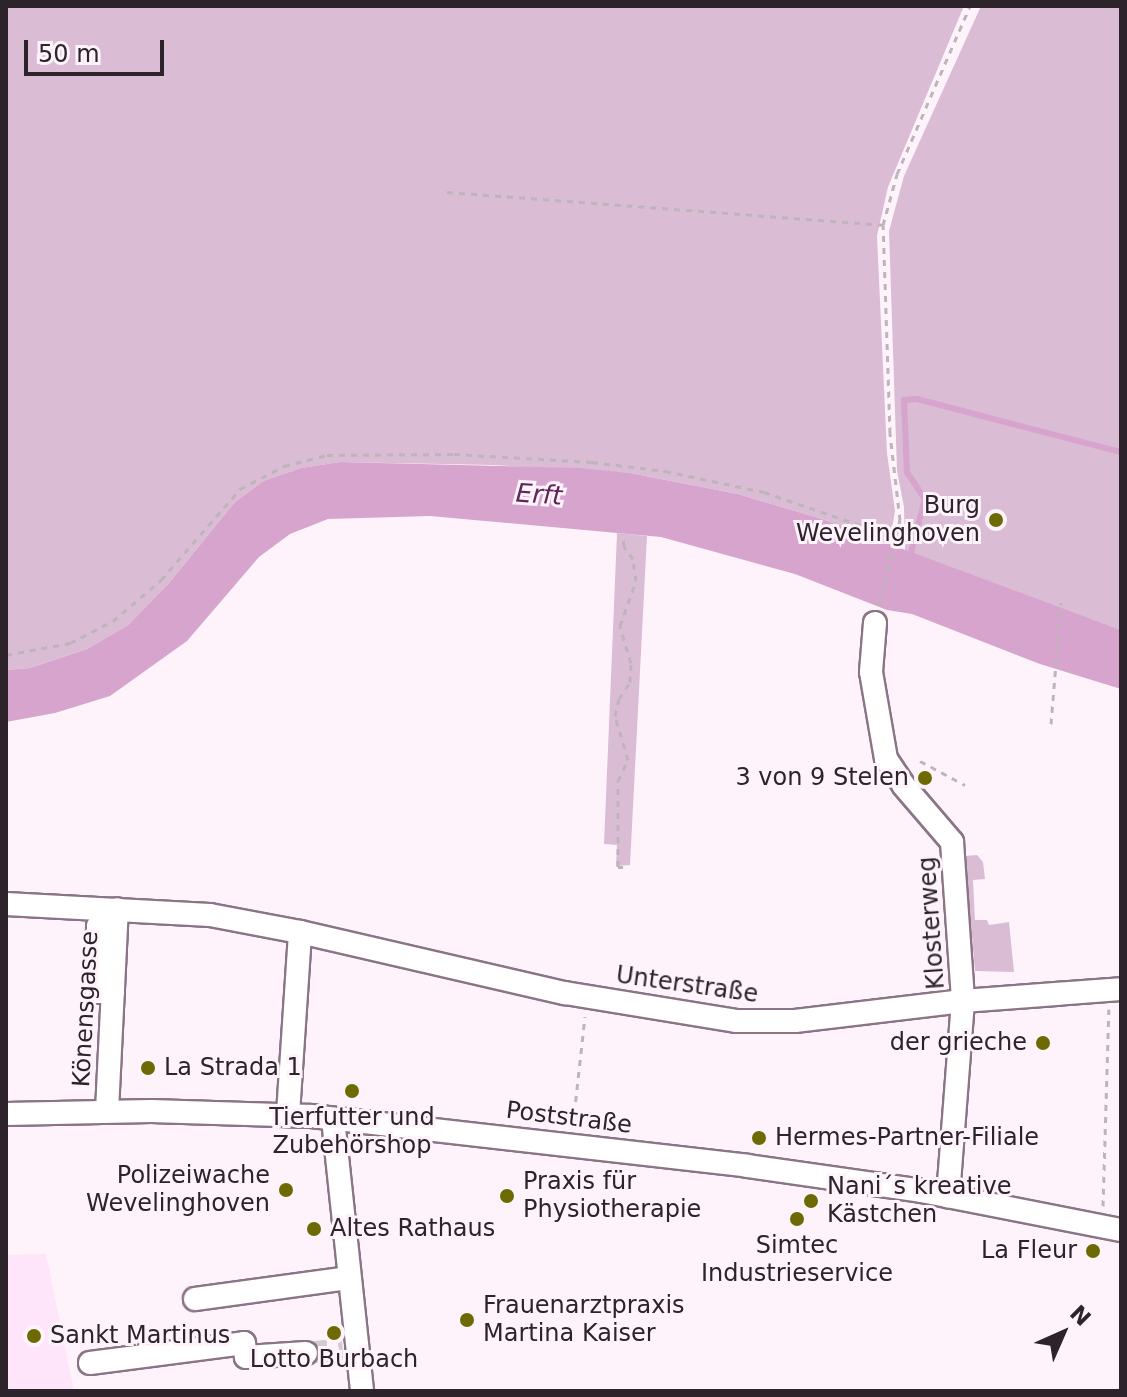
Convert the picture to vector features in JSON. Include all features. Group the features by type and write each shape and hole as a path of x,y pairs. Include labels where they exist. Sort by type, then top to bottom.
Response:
{"street":[{"name":"Klosterweg","path":"875,623 871,672 886,759 904,786 952,842 963,1001 948,1196"},
{"name":"Unterstraße","path":"6,904 210,915 300,932 587,998 754,1022 1115,989"},
{"name":"Könensgasse","path":"107,1111 117,909"},
{"path":"98,926 97,992 113,992"},
{"path":"288,1114 300,932"},
{"name":"Poststraße","path":"6,1114 107,1111 288,1114 571,1144 948,1196 1110,1228"},
{"path":"333,1119 348,1278 350,1348 362,1391"},
{"path":"195,1299 348,1278"},
{"path":"90,1363 244,1343 246,1357 306,1353"}],"path":[{"path":"875,623 900,531 890,433 883,225 897,174 970,6"},
{"path":"447,192 883,225"},
{"path":"6,655 70,643 113,621 161,580 240,489 284,466 327,455 454,454 592,462 665,471 764,492 863,526 900,531"},
{"path":"623,534 624,546 633,559 636,581 620,626 632,672 615,716 628,760 618,781 618,867 623,867"},
{"path":"1051,724 1061,602"},
{"path":"920,761 965,785"},
{"path":"1110,1228 1115,989"},
{"path":"571,1144 587,998"}],"shaded area":[{"path":"6,6 964,6 888,187 877,236 887,453 895,511 889,545 822,519 738,494 630,473 493,465 340,462 301,468 263,481 234,503 169,583 128,625 87,649 30,668 6,670"},
{"path":"981,6 1121,6 1121,630 905,552 904,507 897,471 889,231 904,176"},
{"path":"617,533 647,536 630,865 616,866 617,845 604,844"},
{"path":"977,855 983,862 985,879 973,880 975,920 987,920 989,925 1009,922 1014,972 975,971 965,856"},
{"name":"Sankt Martinus","path":"46,1254 74,1391 6,1391 6,1255"}],"water":[{"name":"Erft","path":"340,462 579,468 630,473 738,494 822,519 1121,630 1121,689 1040,664 912,614 887,610 795,574 661,537 430,516 328,519 290,534 259,557 187,641 110,696 55,713 6,722 6,670 30,668 87,649 128,625 169,583 234,503 263,481 301,468"}],"waterway":[{"path":"909,560 925,499 907,472 904,400 917,399 1121,452"}],"tunnel":[{"path":"306,1353 343,1349"}],"place":[{"name":"Burg Wevelinghoven","path":"996,520"},
{"name":"3 von 9 Stelen","path":"925,778"},
{"name":"der grieche","path":"1043,1043"},
{"name":"La Strada 1","path":"148,1068"},
{"name":"Tierfutter und Zubehörshop","path":"352,1091"},
{"name":"Hermes-Partner-Filiale","path":"759,1138"},
{"name":"Polizeiwache Wevelinghoven","path":"286,1190"},
{"name":"Praxis für Physiotherapie","path":"507,1196"},
{"name":"Nani´s kreative Kästchen","path":"811,1201"},
{"name":"Simtec Industrieservice","path":"797,1219"},
{"name":"Altes Rathaus","path":"314,1229"},
{"name":"La Fleur","path":"1093,1251"},
{"name":"Frauenarztpraxis Martina Kaiser","path":"467,1320"},
{"name":"Lotto Burbach","path":"334,1333"},
{"name":"Sankt Martinus","path":"34,1336"}]}
